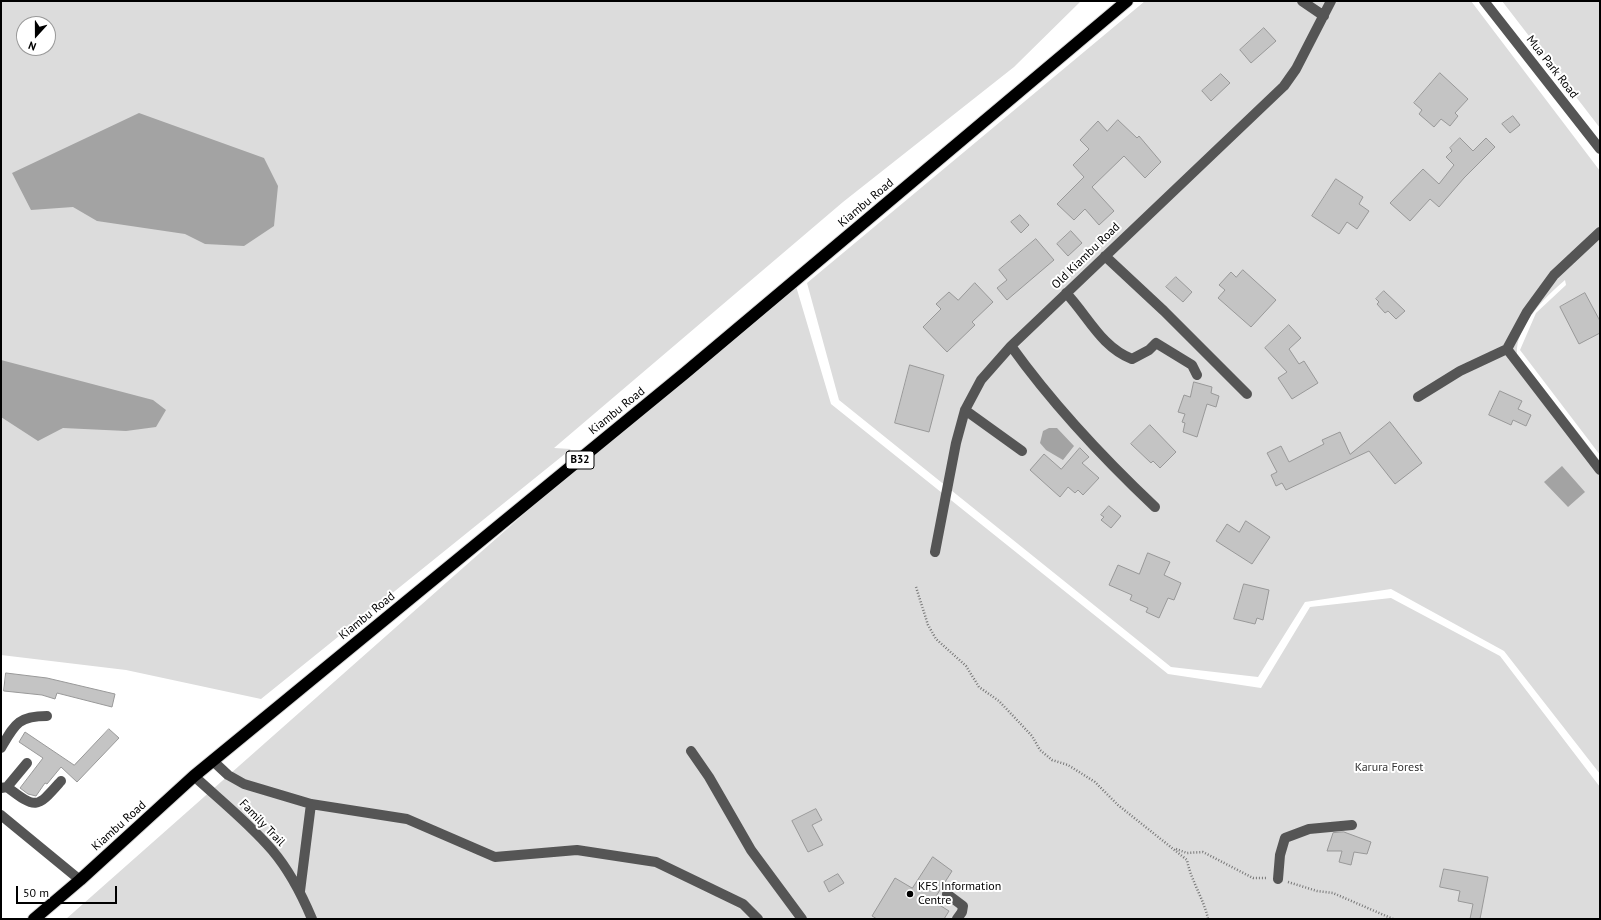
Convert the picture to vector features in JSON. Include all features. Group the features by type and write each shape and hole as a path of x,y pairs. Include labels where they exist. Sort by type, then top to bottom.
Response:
{"highway":[{"name":"Kiambu Road","path":"34,919 80,880 194,776 691,368 1127,1"}],"street":[{"path":"1302,1 1324,16 1331,1"},
{"name":"Mua Park Road","path":"1484,1 1600,148"},
{"name":"Old Kiambu Road","path":"935,552 956,443 964,410 972,392 1011,346 1284,86 1296,69 1324,16"},
{"path":"1418,397 1460,371 1507,350 1527,312 1554,275 1600,232"},
{"path":"1105,256 1164,311 1247,394"},
{"path":"1066,293 1076,304 1098,335 1118,354 1132,359 1149,350 1156,343 1192,366 1197,375"},
{"path":"1011,346 1038,384 1076,428 1107,461 1155,507"},
{"path":"1507,350 1600,470"},
{"path":"964,410 1022,451"},
{"path":"1,748 21,720 30,716 47,716"},
{"path":"691,751 710,777 751,850 802,919"},
{"path":"213,761 228,775 244,784 311,804 407,820 495,857 577,850 656,862 743,904 758,919"},
{"path":"27,763 4,788 26,801 34,803 42,802 61,781"},
{"name":"Family Trail","path":"194,776 248,825 273,851 300,891 312,919"},
{"path":"300,891 311,804"},
{"path":"1,815 80,880"},
{"path":"1278,879 1280,855 1285,838 1309,829 1352,825"},
{"path":"947,894 963,906 962,912 957,919"}],"path":[{"path":"916,587 928,625 936,639 966,666 979,687 999,701 1032,736 1040,750 1052,760 1068,765 1095,782 1118,805 1187,860 1190,875 1208,919"}],"green space":[{"path":"1,1 1081,1 1014,67 843,202 554,448 571,449 261,699 126,670 1,655"},
{"path":"1145,1 1471,1 1600,171 1600,455 1520,350 1536,313 1566,285 1565,280 1541,303 1526,323 1521,333 1517,354 1600,461 1600,774 1504,651 1391,589 1305,602 1258,677 1171,667 839,400 807,283"},
{"path":"1502,1 1600,1 1600,128"},
{"name":"Karura Forest","path":"793,276 831,404 1168,674 1261,688 1310,607 1391,598 1500,656 1600,787 1600,919 66,919"}],"shaded area":[{"path":"139,113 264,158 278,186 274,226 244,246 205,244 185,234 97,221 73,207 31,210 12,173"},
{"path":"1,360 153,400 166,410 156,427 126,431 63,428 38,441 1,417"},
{"path":"1049,428 1057,428 1074,446 1063,460 1046,450 1040,443 1043,431"},
{"path":"1562,466 1585,492 1568,507 1544,482"}],"building":[{"path":"1264,28 1276,41 1251,63 1240,50"},
{"path":"1440,73 1468,99 1455,113 1458,116 1450,126 1441,119 1434,127 1419,114 1422,110 1414,103"},
{"path":"1221,74 1230,83 1211,101 1202,91"},
{"path":"1513,116 1520,125 1510,133 1502,124"},
{"path":"1118,120 1137,138 1139,136 1161,162 1145,178 1124,156 1092,187 1114,211 1099,225 1085,209 1074,220 1057,204 1084,177 1073,165 1089,149 1080,140 1098,121 1107,131"},
{"path":"1460,138 1473,151 1486,138 1495,147 1464,178 1439,207 1430,199 1410,221 1390,203 1423,169 1439,184 1454,165 1446,157 1452,151 1450,148"},
{"path":"1336,179 1363,197 1359,204 1369,211 1357,229 1347,222 1339,234 1312,216"},
{"path":"1020,215 1029,225 1021,233 1011,222"},
{"path":"1071,231 1082,243 1068,256 1057,244"},
{"path":"1036,239 1054,260 1007,300 997,288 1007,280 999,270"},
{"path":"1243,270 1276,300 1251,327 1218,298 1225,290 1219,285 1231,272 1236,277"},
{"path":"1176,277 1192,292 1183,302 1166,287"},
{"path":"975,283 993,302 972,322 975,325 947,352 923,327 941,309 936,304 949,292 958,300"},
{"path":"1384,291 1405,311 1396,319 1388,311 1385,313 1377,304 1379,302 1376,299"},
{"path":"1585,293 1600,321 1600,333 1579,344 1560,307"},
{"path":"1289,325 1301,338 1289,349 1299,364 1304,361 1318,383 1292,399 1278,378 1287,372 1265,348"},
{"path":"910,365 944,375 929,432 895,423"},
{"path":"1194,382 1212,387 1211,393 1219,396 1216,407 1207,404 1197,437 1183,432 1185,423 1182,422 1185,414 1178,412 1184,395 1190,397"},
{"path":"1500,391 1522,401 1518,409 1531,415 1526,426 1513,420 1511,425 1489,415"},
{"path":"1390,422 1422,463 1395,484 1369,451 1286,490 1282,483 1276,486 1271,475 1277,472 1267,453 1281,446 1289,462 1324,444 1322,440 1340,432 1350,454"},
{"path":"1150,425 1176,452 1160,468 1153,461 1151,463 1131,444"},
{"path":"1080,448 1089,457 1082,463 1099,478 1083,495 1078,490 1075,493 1068,487 1060,497 1030,470 1044,454 1061,469"},
{"path":"1109,506 1121,516 1111,528 1101,520 1104,517 1101,515"},
{"path":"1246,521 1270,537 1252,564 1216,541 1227,524 1239,532"},
{"path":"1148,553 1170,562 1164,575 1181,583 1174,600 1168,598 1159,618 1146,612 1148,608 1130,600 1132,595 1109,585 1118,565 1139,574"},
{"path":"1244,584 1269,590 1263,620 1257,618 1255,624 1234,619"},
{"path":"6,673 47,678 115,694 112,707 57,693 55,699 42,695 4,691"},
{"path":"109,729 119,738 77,782 61,767 47,784 45,783 36,796 28,794 20,788 43,758 19,742 25,732 74,765"},
{"path":"816,809 822,820 812,825 823,845 808,852 792,821"},
{"path":"1344,832 1371,842 1367,854 1354,852 1351,865 1339,862 1342,851 1327,851 1333,833"},
{"name":"KFS Information Centre","path":"933,857 952,871 933,901 949,911 944,919 877,919 872,916 895,878 912,888"},
{"path":"1444,869 1488,877 1480,919 1470,919 1473,904 1458,901 1460,891 1440,887"},
{"path":"838,874 844,883 829,892 824,882"}],"place":[{"name":"KFS Information Centre","path":"910,894"}]}
